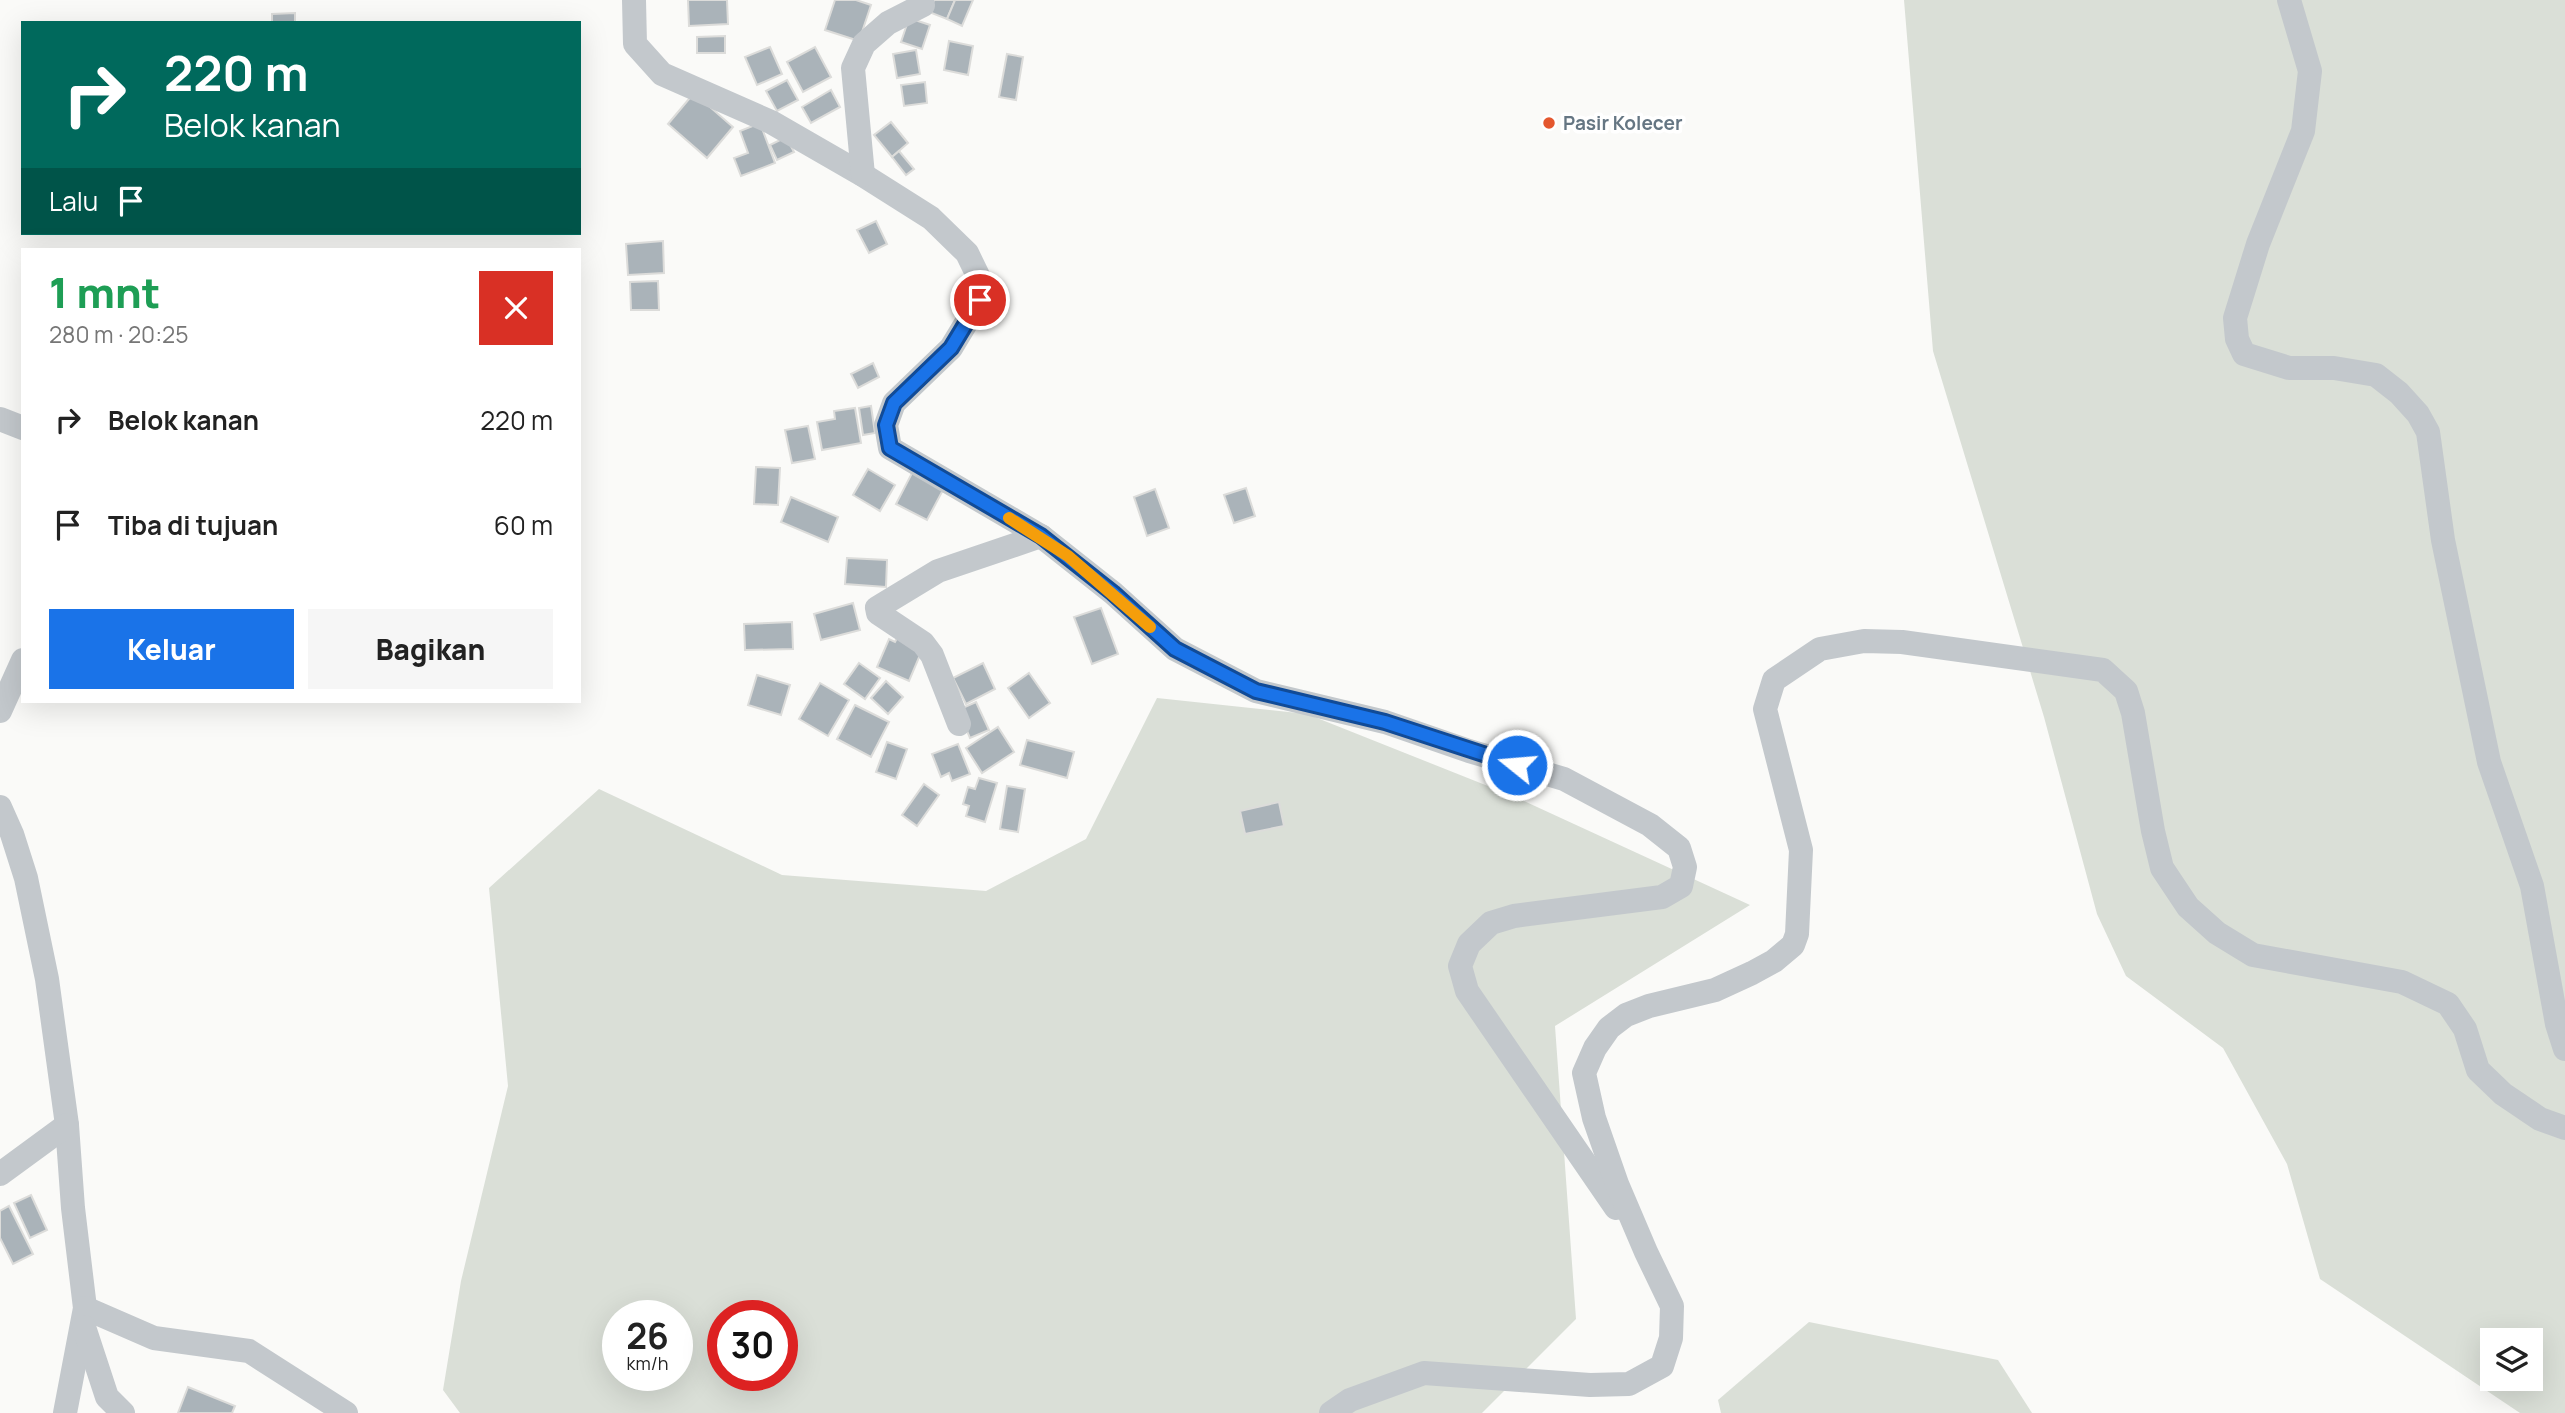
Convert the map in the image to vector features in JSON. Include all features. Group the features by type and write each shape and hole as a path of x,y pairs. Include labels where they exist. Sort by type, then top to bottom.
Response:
{"street":[{"path":"634,0 635,44 662,74 771,122 863,175 931,218 967,254 982,284 980,300 951,348 894,403 886,425 890,448 1041,536 1113,593 1175,649 1256,691 1385,722 1469,751 1564,779 1650,825 1679,848 1685,867 1681,886 1662,897 1514,916 1491,923 1469,944 1460,966 1466,991 1646,1252"},
{"path":"2289,0 2310,71 2303,131 2258,244 2238,306 2235,318 2237,339 2244,354 2289,368 2334,368 2376,375 2412,407 2428,432 2443,540 2488,762 2532,886 2557,1024 2565,1049"},
{"path":"863,175 853,68 864,44 888,23 923,5"},
{"path":"0,419 21,427"},
{"path":"959,724 932,655 923,643 878,613 877,608 938,571 1041,536"},
{"path":"1331,1413 1350,1400 1424,1373 1470,1374 1590,1385 1629,1384 1662,1366 1671,1338 1672,1306 1617,1184 1598,1129 1584,1073 1595,1048 1609,1028 1626,1015 1649,1006 1715,990 1774,961 1793,945 1797,934 1801,850 1765,709 1774,680 1820,649 1864,641 1902,642 2103,670 2126,691 2133,713 2162,868 2188,907 2217,933 2253,955 2402,982 2448,1004 2465,1029 2478,1070 2503,1094 2540,1119 2565,1128"},
{"path":"0,711 21,664"},
{"path":"0,807 26,878 47,979 67,1125 84,1316 107,1397 124,1413"},
{"path":"0,1174 67,1125"},
{"path":"65,1413 84,1316"},
{"path":"84,1316 154,1338 249,1351 346,1413"}],"shaded area":[{"path":"1904,0 2565,0 2565,1413 2520,1413 2487,1391 2543,1391 2543,1328 2480,1328 2480,1386 2320,1279 2287,1164 2223,1048 2126,976 2097,914 2044,717 1933,351"},
{"path":"1157,698 1307,714 1513,796 1750,905 1555,1026 1576,1319 1482,1413 460,1413 443,1390 461,1281 508,1086 489,888 599,789 782,875 986,891 1086,839"},
{"path":"1809,1322 1998,1360 2032,1413 1721,1413 1718,1400"}],"building":[{"path":"688,0 727,0 728,24 689,26"},
{"path":"835,0 856,0 871,5 859,41 825,30"},
{"path":"934,0 955,0 947,19 929,12"},
{"path":"955,0 973,0 962,26 947,19"},
{"path":"295,13 295,21 272,21 272,14"},
{"path":"909,18 930,25 922,49 901,42"},
{"path":"725,36 725,53 697,53 697,37"},
{"path":"949,41 973,46 968,75 944,70"},
{"path":"770,47 782,74 757,85 745,57"},
{"path":"815,47 831,77 803,92 787,62"},
{"path":"916,50 920,74 897,78 893,54"},
{"path":"1007,54 1023,57 1016,100 999,97"},
{"path":"787,80 798,100 777,111 766,91"},
{"path":"925,82 927,103 904,106 901,85"},
{"path":"831,90 840,107 811,123 802,107"},
{"path":"694,93 733,127 707,158 668,124"},
{"path":"891,122 908,143 892,157 874,135"},
{"path":"760,123 775,163 741,176 734,158 748,153 740,131"},
{"path":"786,137 794,152 777,160 770,145"},
{"path":"899,151 914,169 906,175 892,157"},
{"path":"876,221 887,244 869,253 857,230"},
{"path":"663,241 664,273 628,275 626,244"},
{"path":"658,281 659,310 631,310 630,282"},
{"path":"873,363 879,377 858,388 851,374"},
{"path":"871,406 875,433 863,435 859,408"},
{"path":"855,408 861,443 822,450 817,422 835,419 834,411"},
{"path":"808,426 815,459 792,463 785,430"},
{"path":"756,467 780,468 778,505 754,504"},
{"path":"868,469 895,485 880,511 853,495"},
{"path":"912,473 943,490 927,520 896,504"},
{"path":"1246,488 1255,516 1234,523 1224,495"},
{"path":"1155,489 1169,528 1147,536 1134,497"},
{"path":"791,497 838,517 828,542 781,522"},
{"path":"847,558 887,560 886,587 845,584"},
{"path":"853,603 860,630 821,640 814,614"},
{"path":"1101,608 1118,654 1092,664 1074,617"},
{"path":"792,622 793,649 745,650 744,624"},
{"path":"898,636 923,648 909,681 877,667 889,639 895,642"},
{"path":"859,663 880,678 865,699 844,684"},
{"path":"983,663 995,689 966,704 953,678"},
{"path":"1029,673 1050,703 1029,718 1008,688"},
{"path":"757,675 790,685 781,715 748,705"},
{"path":"886,681 903,697 888,714 871,698"},
{"path":"820,683 849,700 828,736 799,719"},
{"path":"976,702 989,730 970,738 958,710"},
{"path":"855,705 889,722 871,757 837,739"},
{"path":"998,727 1014,752 982,773 966,748"},
{"path":"1027,740 1074,752 1067,778 1020,765"},
{"path":"887,742 907,749 896,779 876,772"},
{"path":"958,744 970,774 952,781 949,773 941,777 932,754"},
{"path":"979,778 997,783 985,822 966,816 969,806 963,804 968,787 975,789"},
{"path":"924,784 939,795 917,826 902,815"},
{"path":"1007,786 1025,789 1018,832 1000,829"},
{"path":"1279,802 1284,826 1245,834 1240,811"},
{"path":"31,1195 47,1230 30,1238 14,1203"},
{"path":"9,1206 33,1254 13,1264 0,1238 0,1211"},
{"path":"188,1387 235,1406 232,1413 178,1413"}],"slow traffic":[{"path":"1009,518 1041,536 1068,556 1150,627"}],"place":[{"name":"Pasir Kolecer","path":"1549,123"}],"route":[{"path":"980,300 951,348 894,403 886,425 890,448 1041,536 1113,593 1175,649 1256,691 1385,722 1517,765"}]}
